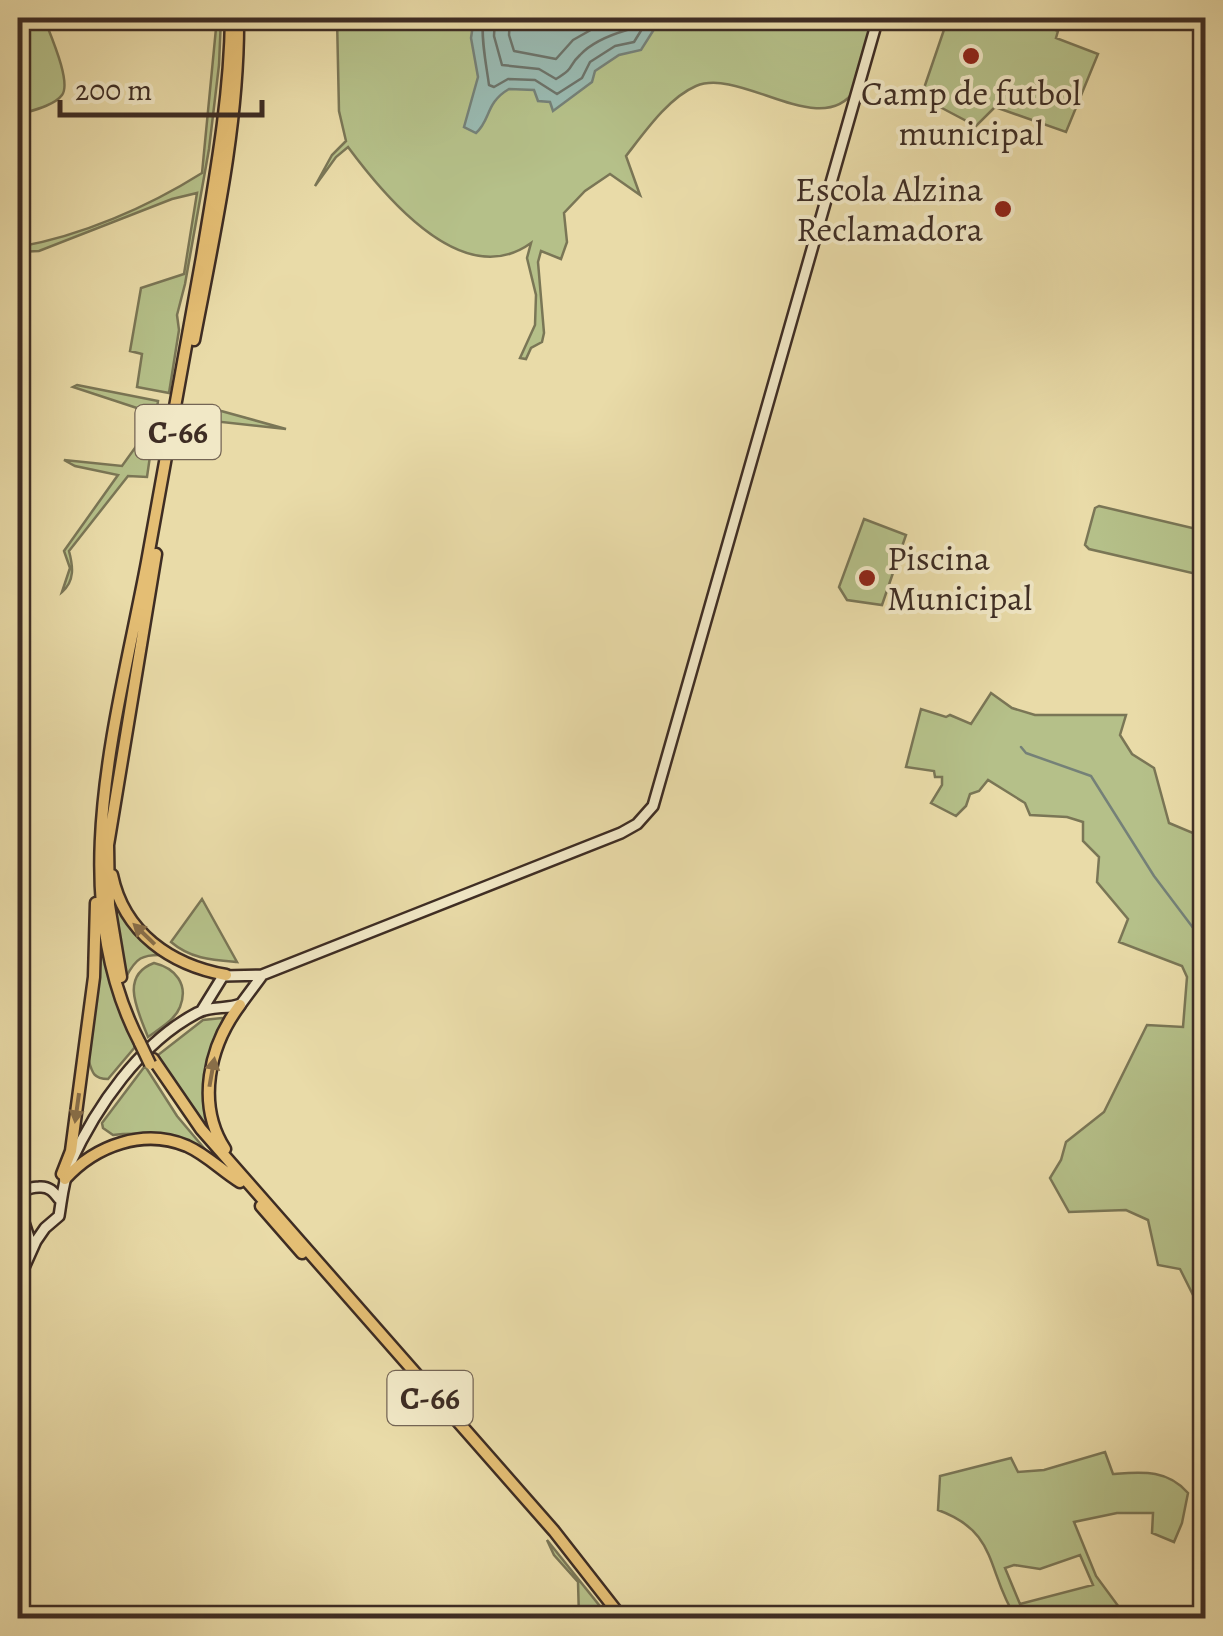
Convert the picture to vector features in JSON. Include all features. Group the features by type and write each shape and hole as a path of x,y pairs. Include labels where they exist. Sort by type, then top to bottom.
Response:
{"highway":[{"name":"C-66","path":"235,18 212,201 113,750 101,840 102,916 110,963 142,1041 184,1116 619,1618"},
{"name":"C-66","path":"142,1041 116,952 109,905 108,845 224,170 236,66 235,18"},
{"path":"66,1173 94,977 98,822 108,758 113,750"},
{"path":"108,845 118,896 142,934 180,962 226,975"},
{"path":"240,1005 212,1062 208,1098 217,1135 245,1183"},
{"path":"66,1173 104,1150 150,1138 186,1146 245,1183"}],"main road":[{"path":"202,1010 217,982 226,975 262,975 622,833 638,824 653,806 878,18"},
{"path":"18,1282 30,1250 44,1228 59,1216 66,1173 100,1111 131,1070 165,1034 202,1010 240,1005 262,975"},
{"path":"242,978 248,993"},
{"path":"214,990 223,1006"},
{"path":"30,1250 19,1212 21,1198 31,1188 44,1187 66,1173"},
{"path":"44,1187 59,1199"},
{"path":"25,1222 34,1228 44,1228"}],"green space":[{"path":"18,18 44,18 62,69 64,89 53,102 18,115"},
{"path":"217,18 221,18 219,65 209,149 177,315 179,330 169,393 137,387 142,354 130,351 141,288 184,274 197,193 39,251 18,252 18,247 66,236 113,219 202,173"},
{"path":"337,18 880,18 864,73 855,90 840,104 822,108 802,106 714,83 696,86 666,107 626,156 640,195 610,174 585,191 564,213 567,242 561,259 541,251 538,262 544,333 542,342 531,348 526,359 520,358 535,325 536,295 527,258 531,243 505,255 479,256 453,247 404,212 348,147 315,186 332,155 346,141 339,111"},
{"path":"948,18 1027,18 1058,31 1056,38 1098,54 1066,132 995,107 976,126 921,97"},
{"path":"73,387 158,401 147,477 128,476 69,551 72,573 62,592 70,568 64,551 118,475 64,460 122,466 145,434 140,409"},
{"path":"187,406 214,409 286,429 185,418"},
{"path":"1095,508 1205,531 1205,576 1089,549 1085,545"},
{"path":"864,519 906,535 882,605 847,600 839,587"},
{"path":"991,693 1012,708 1035,715 1126,715 1120,735 1132,754 1154,768 1169,823 1205,838 1205,1319 1180,1269 1158,1265 1148,1220 1126,1210 1069,1212 1050,1178 1066,1142 1104,1112 1147,1025 1183,1027 1187,977 1182,966 1119,942 1128,919 1097,882 1099,857 1083,841 1083,822 1030,815 1025,803 988,780 979,791 970,794 966,806 956,816 931,803 942,785 942,777 935,777 934,771 906,767 921,709 971,724"},
{"path":"112,899 140,936 164,955 140,959 126,977"},
{"path":"202,899 237,962 194,955 171,942"},
{"path":"102,937 116,995 135,1047 108,1079 94,1074 88,1058"},
{"path":"154,963 178,978 183,991 174,1016 148,1037 136,1006 134,985 143,969"},
{"path":"203,1020 226,1020 208,1075 214,1140 158,1055"},
{"path":"145,1066 177,1116 209,1154 162,1137 113,1135 103,1128 102,1123"},
{"path":"1105,1452 1113,1474 1163,1476 1188,1493 1174,1542 1152,1533 1153,1513 1117,1513 1074,1522 1096,1576 1127,1618 1016,1618 982,1541 958,1519 938,1510 940,1476 1011,1458 1018,1472 1044,1470","holes":["1080,1555 1093,1585 1020,1604 1005,1568 1014,1565 1040,1569"]},
{"path":"547,1540 603,1610 590,1618 579,1618 578,1582 554,1555"}],"water":[{"path":"474,18 651,18 653,31 641,50 619,55 595,71 592,82 553,111 550,102 538,101 534,90 509,89 496,100 476,133 464,127 478,77 471,38"}],"waterway":[{"path":"1021,747 1026,753 1091,776 1154,876 1206,945"}],"place":[{"name":"Camp de futbol municipal","path":"971,56"},
{"name":"Escola Alzina Reclamadora","path":"1003,209"},
{"name":"Piscina Municipal","path":"867,578"}]}
